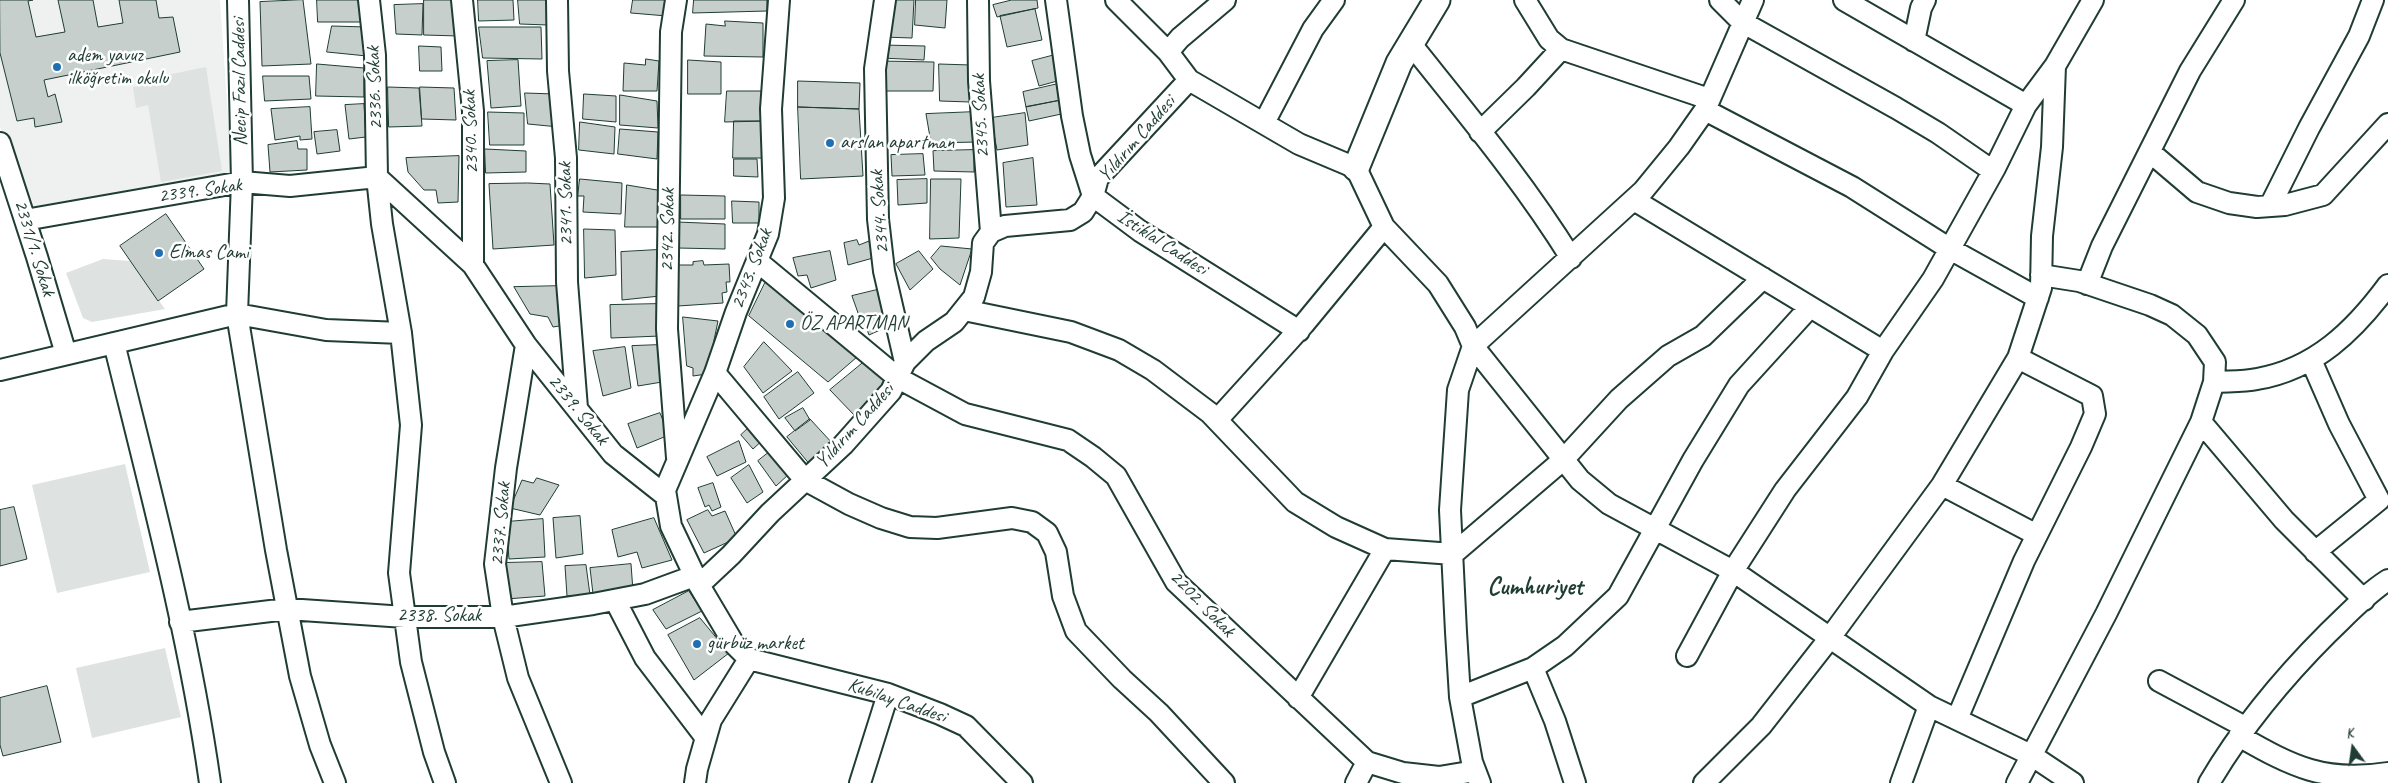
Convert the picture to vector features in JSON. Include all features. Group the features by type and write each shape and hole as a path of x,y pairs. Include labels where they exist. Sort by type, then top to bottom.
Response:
{"street":[{"name":"Necip Fazıl Caddesi","path":"238,0 242,182 237,314 287,609 305,694 320,745 335,783"},
{"name":"2336. Sokak","path":"370,0 375,55 377,177"},
{"name":"2340. Sokak","path":"462,0 472,111 473,265"},
{"name":"2341. Sokak","path":"557,0 558,71 566,158 567,282 577,408"},
{"name":"2342. Sokak","path":"676,0 671,32 670,68 667,329 677,460"},
{"name":"2343. Sokak","path":"666,496 665,490 715,373 736,312 768,234 774,198 771,109 779,0"},
{"name":"2344. Sokak","path":"885,0 874,69 878,219 884,271 901,370"},
{"name":"2345. Sokak","path":"978,0 979,81 991,232"},
{"path":"1116,0 1168,52 1189,80"},
{"path":"1168,52 1180,38 1225,0"},
{"path":"1264,123 1313,29 1334,0"},
{"path":"1437,0 1399,63 1356,168 1384,227 1438,284 1464,327 1473,346 1563,460 1580,480 1609,504 1733,571 1829,639 1929,706 2031,755 2073,783"},
{"path":"1525,0 1549,39 1561,49 1707,104 1852,187 1950,249 2038,298"},
{"path":"1720,0 1742,22 1896,108 1938,133 1993,171"},
{"path":"1477,777 1460,697 1450,510 1458,390 1473,346 1634,200 1679,148 1707,104 1753,0"},
{"path":"1844,0 2026,105"},
{"path":"1914,41 1920,8 1925,0"},
{"path":"1687,656 1733,571 1785,490 1857,397 1883,351 1933,279 1993,171 2026,105 2055,66 2093,0"},
{"path":"2087,284 2102,246 2190,71 2234,0"},
{"path":"2270,206 2309,128 2359,36 2374,0"},
{"path":"1058,1 1072,116 1080,155 1093,196"},
{"path":"1411,44 1545,218 1571,258"},
{"path":"1480,132 1561,49"},
{"path":"1704,783 1761,726 1829,639 1942,485 2018,358 2041,288 2042,236 2052,147 2055,66"},
{"name":"Yıldırım Caddesi","path":"697,580 843,445 891,391 901,370 926,341 954,322 974,297 981,272 983,243 991,232 1005,226 1070,220 1083,212 1093,196 1098,178 1189,80 1299,144 1356,168"},
{"path":"2150,152 2197,192 2229,203 2257,207 2285,205 2323,195 2388,124"},
{"name":"2331/1. Sokak","path":"0,143 66,354"},
{"name":"2339. Sokak","path":"25,220 242,182 290,186 377,177 473,265 526,345 613,454 666,496"},
{"path":"377,177 382,224 401,333 411,425 399,573 411,662 434,752 445,783"},
{"name":"İstiklal Caddesi","path":"1093,196 1140,231 1299,331"},
{"path":"1634,200 1883,351"},
{"path":"1217,420 1299,331 1384,227"},
{"name":"2202. Sokak","path":"757,261 901,370 965,414 1068,440 1093,457 1116,476 1176,582 1367,762 1403,773 1439,777 1477,777"},
{"path":"2017,783 2106,614 2201,422 2214,382 2214,362 2197,334 2172,315 2150,305 2087,284 2041,275"},
{"path":"964,310 1071,332 1119,350 1153,370 1217,420 1295,502 1336,527 1385,549 1453,554 1563,460 1619,399 1668,356 1703,336 1763,278"},
{"path":"2214,382 2257,379 2296,368 2323,354 2368,312 2388,286"},
{"path":"1460,697 1532,668 1565,646 1618,596 1693,460 1740,385 1810,307"},
{"path":"0,370 237,314 326,330 401,333"},
{"path":"114,343 166,552 201,721 210,783"},
{"name":"2337. Sokak","path":"526,345 506,468 494,564 503,617 518,678 561,783"},
{"path":"1957,719 2037,535 2081,447 2095,414 2092,396 2018,358"},
{"path":"2311,360 2339,424 2384,497 2315,552"},
{"path":"715,373 805,480 849,504 881,518 910,527 937,528 1012,518 1032,522 1040,527 1047,533 1056,552 1063,596 1076,631 1122,679 1160,713 1224,783"},
{"path":"2201,422 2267,501 2364,600"},
{"path":"1942,485 2037,535"},
{"path":"666,496 671,526 697,580 734,644 749,659 711,720 695,783"},
{"path":"1298,698 1385,549"},
{"name":"2338. Sokak","path":"180,622 287,609 405,617 503,617 615,600 697,580"},
{"path":"2209,783 2242,732 2289,672 2364,600 2388,580"},
{"path":"615,600 645,658 706,738"},
{"name":"Kubilay Caddesi","path":"749,659 888,694 966,726 1022,783"},
{"path":"1532,668 1555,721 1575,783"},
{"path":"2159,681 2242,732 2285,762 2333,779 2388,773"},
{"path":"860,783 888,694"},
{"path":"1901,783 1929,706"},
{"path":"1356,783 1367,762"}],"shaded area":[{"path":"0,0 220,0 232,177 31,210 0,127"},
{"path":"206,67 222,171 161,182 148,105 136,108 133,87 147,85 147,79"},
{"path":"103,259 130,261 165,309 92,322 83,318 66,273"},
{"path":"125,464 150,572 57,593 32,485"},
{"path":"165,648 181,717 92,738 76,668"}],"building":[{"name":"adem yavuz ilköğretim okulu","path":"0,0 33,0 28,1 36,37 65,32 58,0 93,0 98,27 123,23 119,0 156,0 159,18 173,17 180,52 44,80 48,97 55,94 62,122 35,127 34,118 17,121 0,53"},
{"path":"303,0 311,64 262,66 260,2"},
{"path":"317,0 362,0 365,22 318,22"},
{"path":"424,0 457,0 459,36 424,35"},
{"path":"478,0 513,0 514,20 479,21"},
{"path":"518,0 547,0 548,25 520,24"},
{"path":"633,0 670,0 667,16 631,13"},
{"path":"694,0 767,0 767,11 693,13"},
{"path":"887,0 914,0 912,38 883,37"},
{"path":"916,0 947,0 945,28 915,25"},
{"path":"1012,0 1037,0 1038,8 997,17 993,5"},
{"path":"423,4 422,35 396,34 394,5"},
{"path":"1035,9 1042,40 1007,47 1000,16"},
{"path":"725,21 763,23 763,57 704,56 706,24 725,26"},
{"path":"332,26 367,27 367,56 327,52"},
{"path":"479,27 541,27 542,59 483,58"},
{"path":"883,45 925,46 924,60 881,58"},
{"path":"419,46 441,47 442,71 420,71"},
{"path":"1055,55 1061,80 1039,86 1032,61"},
{"path":"646,59 659,61 657,91 623,91 624,63 645,65"},
{"path":"518,60 521,106 491,108 487,61"},
{"path":"688,60 721,62 721,94 688,94"},
{"path":"879,61 934,62 933,91 880,91"},
{"path":"317,64 364,68 364,97 316,96"},
{"path":"939,64 971,65 970,102 940,101"},
{"path":"263,76 309,76 311,99 265,101"},
{"path":"798,81 860,83 859,109 798,107"},
{"path":"1058,84 1061,100 1026,107 1023,92"},
{"path":"388,87 419,88 422,126 389,127"},
{"path":"420,87 454,88 456,120 422,119"},
{"path":"727,91 766,91 766,121 725,122"},
{"path":"525,93 555,94 559,127 528,124"},
{"path":"584,94 616,96 616,122 583,119"},
{"path":"620,95 657,101 658,128 620,125"},
{"path":"1063,100 1066,113 1029,121 1026,107"},
{"path":"364,104 366,137 349,139 345,105"},
{"path":"310,107 312,139 300,140 300,136 275,140 271,109"},
{"name":"arslan apartman","path":"798,107 859,109 863,176 801,179"},
{"path":"488,112 524,113 524,145 490,145"},
{"path":"975,112 977,142 931,143 926,114"},
{"path":"1025,113 1028,145 997,150 991,118"},
{"path":"734,121 766,121 767,158 733,158"},
{"path":"580,122 615,127 614,154 579,150"},
{"path":"620,129 658,132 657,159 618,154"},
{"path":"337,130 340,151 317,154 314,132"},
{"path":"297,141 298,149 307,149 307,170 270,172 268,145"},
{"path":"485,149 526,151 526,172 486,173"},
{"path":"974,150 974,172 934,171 933,151"},
{"path":"923,154 925,175 892,176 891,155"},
{"path":"459,156 458,202 438,203 436,190 424,190 408,172 406,158"},
{"path":"1033,158 1037,205 1006,207 1003,163"},
{"path":"734,159 757,159 758,177 734,176"},
{"path":"580,179 622,183 621,214 583,212 584,196 578,196"},
{"path":"927,179 927,203 898,205 897,180"},
{"path":"931,179 961,179 959,238 930,239"},
{"path":"489,184 550,184 554,245 493,249"},
{"path":"627,185 663,191 663,227 625,227"},
{"path":"681,195 725,196 725,219 681,219"},
{"path":"732,201 759,202 759,223 733,223"},
{"name":"Elmas Cami","path":"166,214 204,269 158,301 120,246"},
{"path":"677,222 725,224 725,249 677,248"},
{"path":"584,229 615,230 616,275 585,278"},
{"path":"857,240 859,245 869,241 873,258 848,265 844,243"},
{"path":"941,246 972,249 960,285 940,269 931,258"},
{"path":"657,250 660,296 622,300 621,252"},
{"path":"830,251 836,280 811,288 807,275 798,276 793,258"},
{"path":"919,251 933,269 910,290 896,264"},
{"path":"703,261 704,265 729,264 730,282 726,282 727,292 722,293 723,303 678,306 675,265 693,265 693,262"},
{"name":"ÖZ APARTMAN","path":"767,279 857,357 828,382 749,316"},
{"path":"563,286 566,325 553,327 548,317 530,314 514,287"},
{"path":"881,289 889,326 869,335 866,327 863,327 852,296"},
{"path":"659,304 660,336 611,338 610,305"},
{"path":"683,317 718,321 707,374 693,376 693,368 687,366"},
{"path":"764,342 792,371 763,393 744,367"},
{"path":"660,345 662,382 638,386 632,346"},
{"path":"625,347 631,388 603,396 593,351"},
{"path":"864,362 887,380 855,416 830,390"},
{"path":"798,372 814,393 779,419 764,397"},
{"path":"803,408 810,420 795,431 785,418"},
{"path":"660,413 669,435 637,448 628,424"},
{"path":"810,419 833,444 811,466 787,437"},
{"path":"754,423 766,437 753,449 741,435"},
{"path":"739,441 746,462 717,476 707,457"},
{"path":"772,450 789,474 776,486 758,461"},
{"path":"749,465 763,492 747,503 731,478"},
{"path":"537,478 559,485 540,515 510,508 522,480 533,483"},
{"path":"713,483 721,507 712,511 709,505 705,507 698,488"},
{"path":"14,507 27,559 0,566 0,510"},
{"path":"708,510 712,516 725,511 737,538 704,553 687,520"},
{"path":"580,516 583,554 556,558 553,518"},
{"path":"654,518 672,560 642,568 637,552 618,557 612,530"},
{"path":"543,519 545,557 509,559 506,522"},
{"path":"542,562 545,596 506,599 502,563"},
{"path":"631,564 633,591 593,594 590,568"},
{"path":"586,565 590,595 567,596 565,566"},
{"path":"689,591 702,611 666,629 653,610"},
{"name":"gürbüz market","path":"700,618 729,653 694,680 668,635"},
{"path":"47,686 61,742 3,756 0,745 0,698"}],"place":[{"name":"adem yavuz ilköğretim okulu","path":"57,67"},
{"name":"arslan apartman","path":"830,143"},
{"name":"Elmas Cami","path":"159,253"},
{"name":"ÖZ APARTMAN","path":"790,324"},
{"name":"gürbüz market","path":"697,644"}],"district":[{"name":"Cumhuriyet","path":"1535,587"}]}
